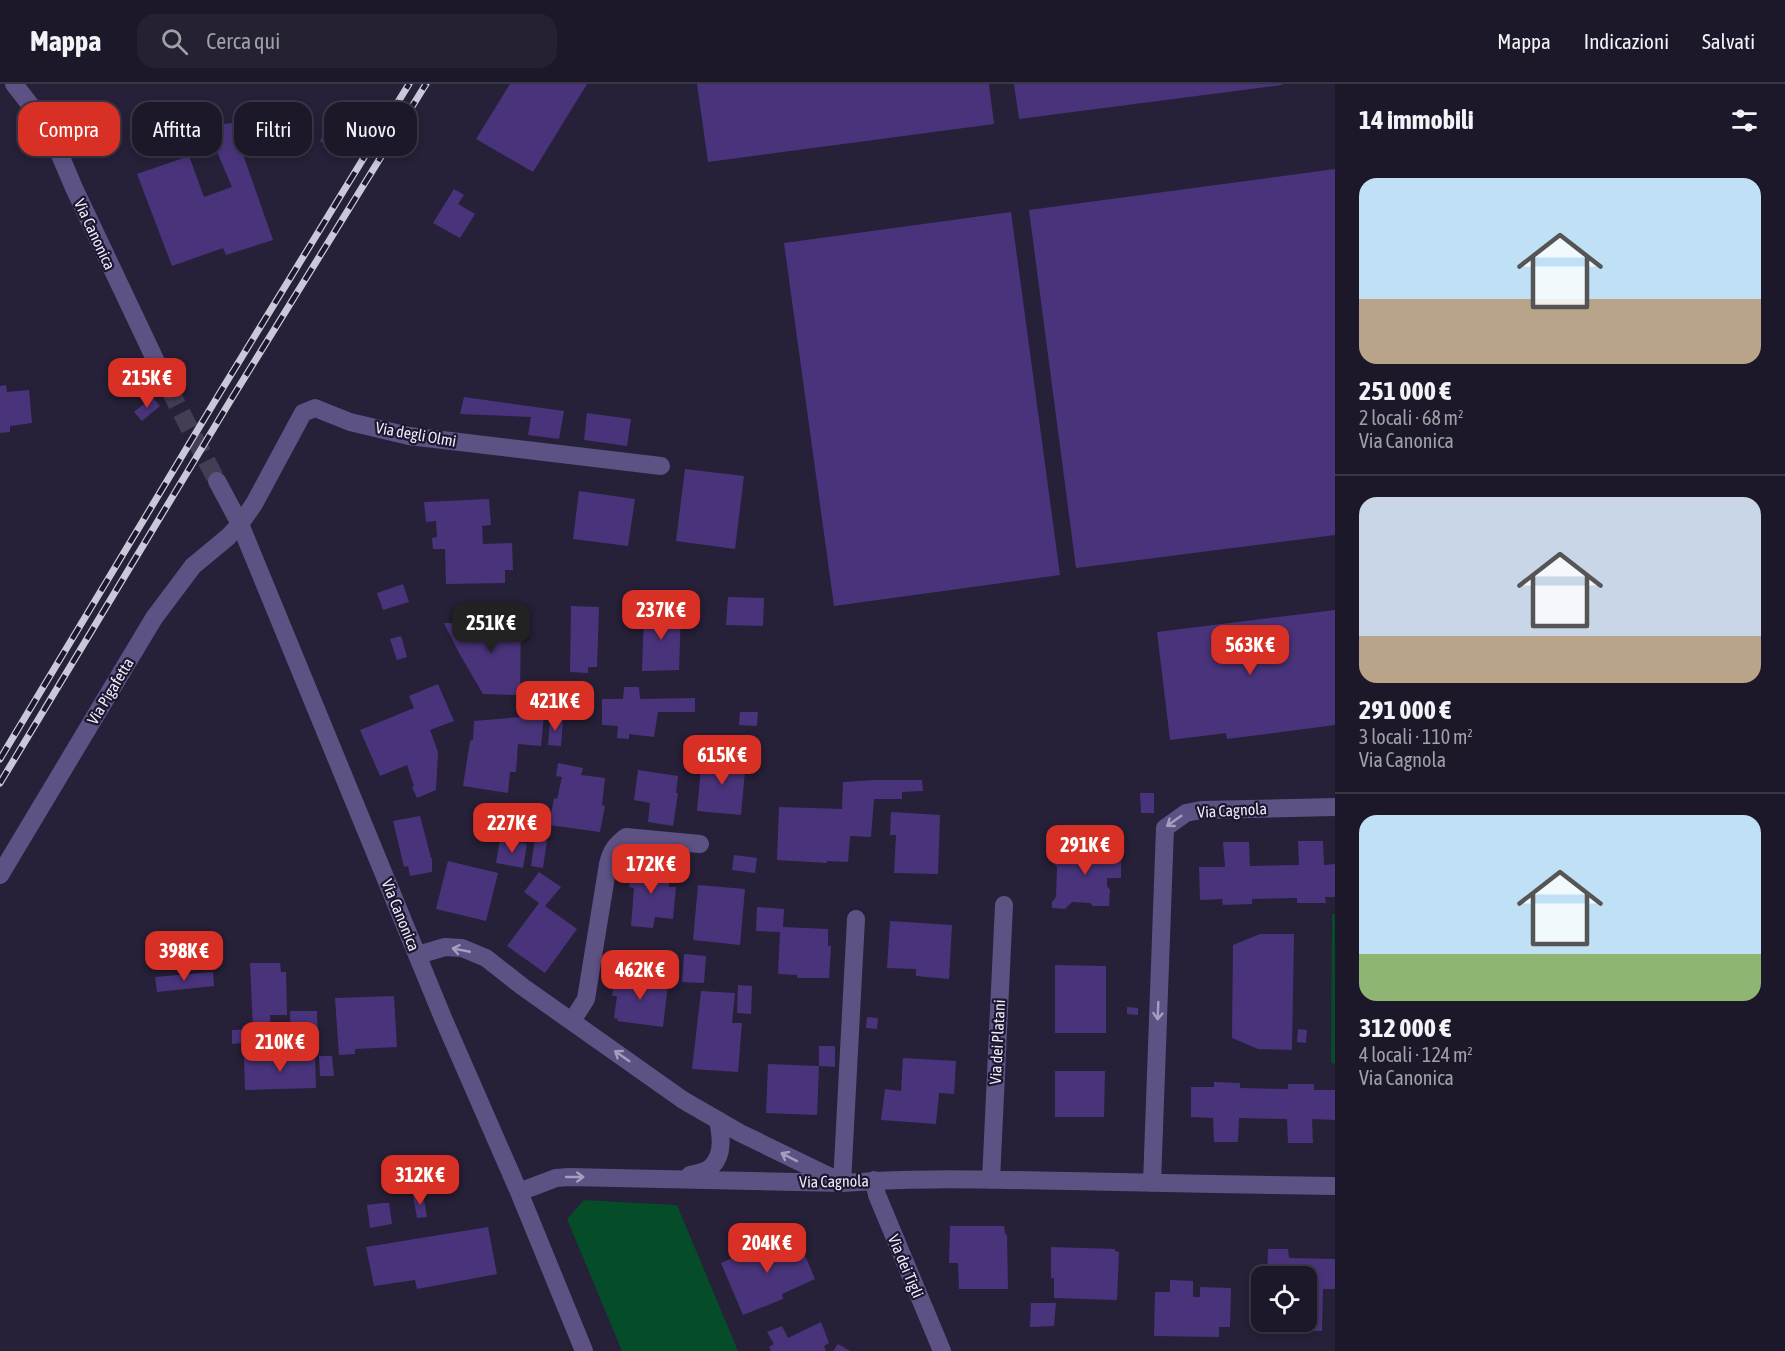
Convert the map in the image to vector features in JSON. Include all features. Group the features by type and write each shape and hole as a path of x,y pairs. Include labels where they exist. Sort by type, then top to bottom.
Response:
{"street":[{"name":"Via Canonica","path":"14,84 49,129 74,188 169,389"},
{"name":"Via degli Olmi","path":"240,524 254,504 303,413 315,408 350,422 409,436 661,466"},
{"name":"Via Canonica","path":"217,481 240,524 443,1018 519,1192 584,1351"},
{"name":"Via Pigafetta","path":"0,875 154,618 193,566 240,524"},
{"name":"Via Cagnola","path":"1152,1183 1165,828 1186,813 1201,810 1335,807"},
{"path":"572,1021 586,999 608,864 617,844 626,837 700,844"},
{"name":"Via dei Platani","path":"991,1180 1004,905"},
{"path":"418,955 445,947 462,948 486,958 523,987 683,1100 751,1138 842,1183 856,919"},
{"path":"673,1179 711,1168 718,1157 722,1138 718,1120"},
{"name":"Via Cagnola","path":"519,1192 556,1178 842,1183 874,1180 991,1180 1335,1186"},
{"name":"Via dei Tigli","path":"874,1180 877,1195 942,1351"}],"green space":[{"path":"1332,914 1335,914 1335,1064 1331,1063"},
{"path":"584,1200 677,1205 738,1351 622,1351 567,1219"}],"building":[{"path":"510,84 587,84 533,172 476,139"},
{"path":"697,84 989,84 994,124 708,162"},
{"path":"1014,84 1282,84 1282,85 1019,119"},
{"path":"232,123 234,156 244,156 273,240 226,255 223,248 172,266 137,174 189,156 204,197 232,187 219,156 222,156 222,124"},
{"path":"1335,169 1335,535 1076,568 1029,210"},
{"path":"454,189 464,195 458,204 475,214 460,238 433,223"},
{"path":"1011,212 1060,575 834,606 784,243"},
{"path":"6,385 7,392 29,390 32,423 10,426 10,432 0,433 0,386"},
{"path":"152,397 160,406 142,421 134,412"},
{"path":"464,397 564,411 559,439 528,435 531,417 460,414"},
{"path":"587,413 631,419 627,446 584,440"},
{"path":"685,469 744,476 735,549 676,541"},
{"path":"579,491 635,499 628,546 573,539"},
{"path":"489,499 491,525 482,526 483,544 512,543 513,570 505,570 505,583 446,584 445,549 433,549 432,538 437,537 436,521 426,522 424,502"},
{"path":"403,584 409,602 383,610 377,593"},
{"path":"728,597 764,598 763,626 726,625"},
{"path":"571,606 599,607 597,667 588,667 588,673 570,672"},
{"path":"1335,610 1335,725 1227,739 1226,733 1170,740 1157,632"},
{"path":"644,612 681,612 679,670 642,671"},
{"path":"493,619 521,620 520,695 483,694 444,623 493,624"},
{"path":"401,636 407,657 397,660 390,639"},
{"path":"438,684 454,721 430,730 438,752 436,790 417,798 407,765 380,776 360,730 414,708 409,696"},
{"path":"624,687 639,687 640,699 695,698 695,712 658,712 654,737 629,734 629,739 617,738 618,726 602,725 602,699 623,699"},
{"path":"740,712 758,712 757,726 739,725"},
{"path":"544,715 541,746 518,744 516,772 510,772 508,793 463,786 470,741 473,740 474,721"},
{"path":"550,719 563,720 561,746 548,745"},
{"path":"702,757 746,760 741,815 697,811"},
{"path":"558,763 583,768 581,775 605,778 602,805 605,806 600,832 549,825 554,798 557,799 562,777 556,776"},
{"path":"638,770 678,776 673,826 648,822 650,803 634,800"},
{"path":"922,780 923,791 902,792 902,799 874,799 871,837 850,836 848,862 777,860 779,807 842,809 843,782"},
{"path":"1140,793 1154,793 1154,813 1141,813"},
{"path":"891,812 940,815 938,874 894,873 896,835 890,835"},
{"path":"420,816 432,858 432,872 410,876 408,866 404,867 393,821"},
{"path":"535,838 547,840 543,868 531,866"},
{"path":"500,839 527,844 523,868 496,863"},
{"path":"1298,841 1323,841 1324,865 1335,864 1335,897 1325,897 1326,903 1297,903 1297,898 1252,899 1252,904 1223,905 1222,899 1200,900 1199,867 1225,867 1223,842 1249,842 1250,866 1299,865"},
{"path":"1101,844 1112,844 1112,859 1121,857 1121,878 1107,878 1107,886 1110,890 1109,906 1072,902 1065,909 1052,908 1052,902 1056,897 1055,849 1092,852"},
{"path":"734,855 757,858 755,873 732,870"},
{"path":"448,861 498,873 486,921 436,909"},
{"path":"632,864 669,867 669,887 676,887 673,919 655,917 653,928 631,926 634,888 629,887"},
{"path":"539,872 561,887 545,906 577,929 545,973 507,946 539,903 524,892"},
{"path":"698,885 745,889 740,945 693,940"},
{"path":"757,907 784,909 783,927 828,929 828,946 831,946 829,978 797,978 797,975 778,974 780,932 756,931"},
{"path":"890,921 952,925 949,979 916,976 916,969 887,968"},
{"path":"1260,934 1294,934 1292,1050 1258,1049 1232,1038 1233,945"},
{"path":"684,954 706,956 704,983 682,982"},
{"path":"250,963 280,963 281,972 286,972 287,1015 270,1015 272,1047 253,1047 253,1039 232,1044 232,1030 253,1029"},
{"path":"1055,965 1106,966 1106,1033 1055,1033"},
{"path":"213,972 214,986 157,992 155,977"},
{"path":"615,976 668,984 663,1027 617,1021 618,1019 614,1018 617,996 612,996"},
{"path":"738,985 752,986 751,1014 737,1013"},
{"path":"701,991 735,993 732,1023 742,1023 738,1072 692,1069"},
{"path":"394,996 397,1047 355,1049 355,1054 339,1055 335,998"},
{"path":"1127,1007 1138,1008 1138,1015 1127,1014"},
{"path":"290,1011 317,1011 318,1049 291,1049"},
{"path":"867,1017 878,1018 877,1029 866,1028"},
{"path":"1298,1029 1307,1030 1306,1043 1297,1042"},
{"path":"819,1046 835,1046 835,1067 819,1066"},
{"path":"315,1056 316,1088 245,1090 244,1058"},
{"path":"319,1056 332,1056 334,1076 320,1076"},
{"path":"903,1058 956,1061 954,1094 939,1093 936,1124 881,1120 885,1089 901,1091"},
{"path":"768,1064 819,1066 817,1115 766,1113"},
{"path":"1055,1071 1105,1071 1104,1117 1055,1117"},
{"path":"1214,1082 1240,1083 1240,1088 1288,1089 1288,1084 1314,1084 1314,1090 1335,1090 1335,1120 1312,1119 1313,1143 1288,1143 1287,1119 1239,1118 1238,1142 1214,1142 1213,1118 1191,1117 1191,1087 1214,1087"},
{"path":"423,1193 427,1217 417,1218 413,1196"},
{"path":"389,1203 392,1224 370,1228 367,1205"},
{"path":"950,1226 1004,1226 1007,1235 1008,1289 959,1289 958,1263 949,1263"},
{"path":"488,1227 497,1274 417,1289 415,1280 374,1286 366,1247"},
{"path":"797,1237 815,1279 782,1294 783,1299 743,1315 721,1263 760,1246 763,1251"},
{"path":"1051,1247 1115,1249 1119,1252 1117,1300 1054,1298 1054,1278 1051,1278"},
{"path":"1268,1249 1288,1249 1289,1258 1335,1259 1335,1289 1323,1289 1322,1331 1317,1331 1317,1266 1267,1266"},
{"path":"1170,1280 1193,1281 1193,1297 1200,1297 1200,1287 1231,1288 1230,1327 1219,1327 1219,1337 1154,1336 1155,1292 1170,1292"},
{"path":"1031,1303 1056,1303 1054,1326 1030,1327"},
{"path":"821,1322 829,1343 824,1346 826,1351 771,1351 769,1347 774,1344 767,1332 782,1326 788,1338"},
{"path":"838,1344 850,1351 833,1351"}],"tunnel":[{"path":"169,389 217,481"}],"railway":[{"path":"0,759 409,84"},
{"path":"0,783 232,398 426,84"}]}
